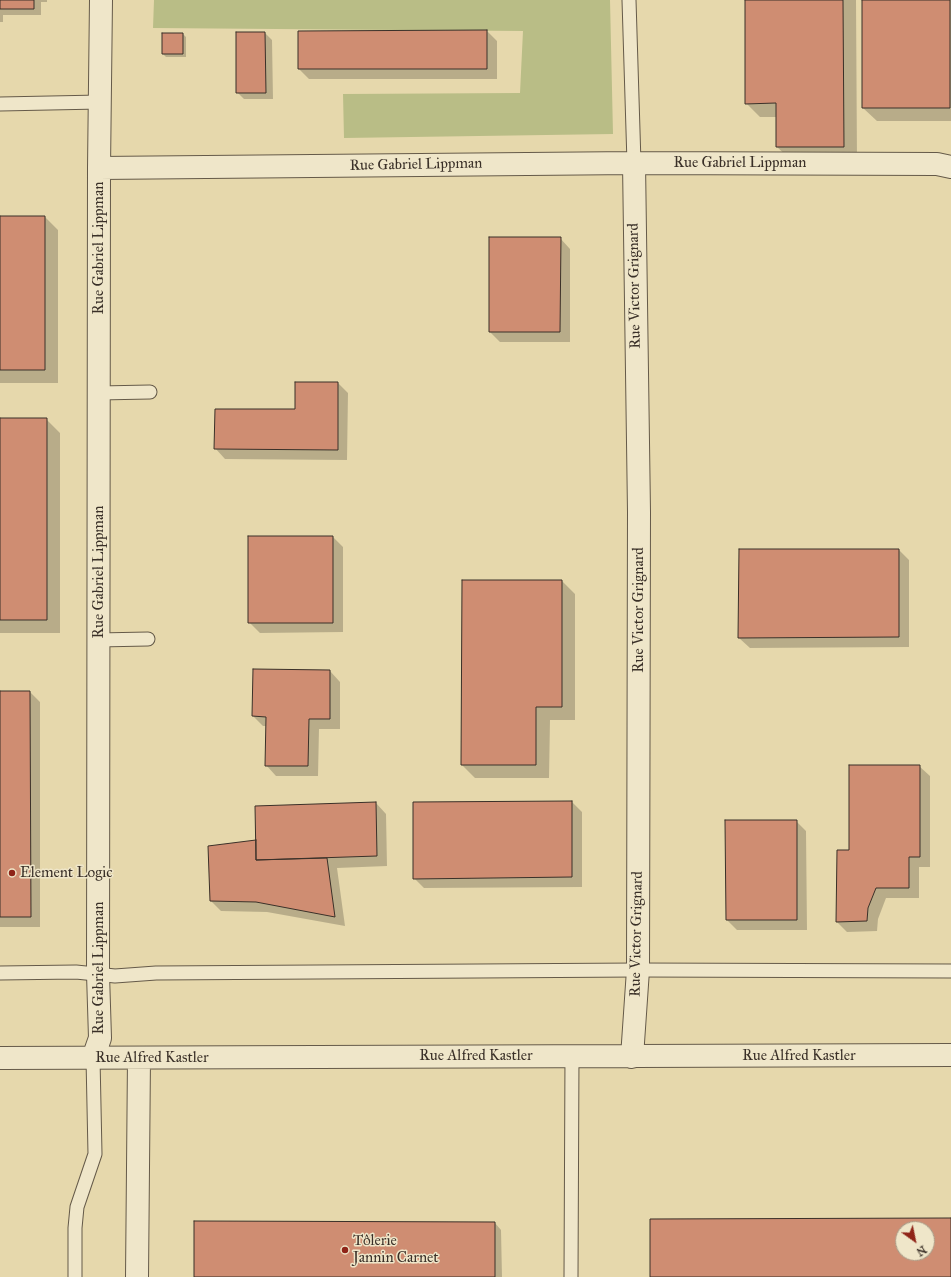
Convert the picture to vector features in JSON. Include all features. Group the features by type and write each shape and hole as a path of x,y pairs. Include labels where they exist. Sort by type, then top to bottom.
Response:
{"street":[{"path":"99,168 101,0"},
{"name":"Rue Gabriel Lippman","path":"93,1058 100,1038 98,974 99,168 634,163 936,164 951,166"},
{"name":"Rue Victor Grignard","path":"632,1057 638,970 639,512 634,163"},
{"name":"Rue Alfred Kastler","path":"0,1058 572,1055 632,1057 951,1056"},
{"path":"137,1277 139,1058"}],"lane":[{"path":"629,0 634,163"},
{"path":"0,104 100,102"},
{"path":"99,393 150,392"},
{"path":"98,640 148,639"},
{"path":"0,973 76,972 115,976 164,973 638,970 951,971"},
{"path":"571,1277 572,1055"},
{"path":"75,1277 75,1228 77,1207 95,1154 93,1058"}],"green space":[{"path":"154,0 610,0 613,134 344,138 343,94 520,93 523,31 153,28"}],"building":[{"path":"0,0 34,0 34,9 0,9"},
{"path":"745,0 843,0 844,147 776,147 776,103 745,104"},
{"path":"862,0 950,0 950,108 862,108"},
{"path":"487,30 487,69 298,69 298,31"},
{"path":"236,32 265,32 266,93 236,93"},
{"path":"162,33 183,33 183,54 162,54"},
{"path":"0,216 45,216 45,370 0,370"},
{"path":"489,237 561,237 560,332 489,332"},
{"path":"295,382 338,382 338,450 214,449 215,409 295,409"},
{"path":"0,418 47,418 47,620 0,620"},
{"path":"248,536 333,536 333,623 248,623"},
{"path":"739,549 899,549 899,637 738,638"},
{"path":"462,580 562,580 562,707 536,707 536,765 461,765"},
{"path":"253,669 330,670 330,719 309,719 308,766 265,766 266,717 252,716"},
{"path":"0,691 30,691 31,917 0,917"},
{"path":"849,765 920,765 920,857 909,857 909,888 876,888 868,908 867,921 836,922 837,850 849,850"},
{"path":"572,801 572,877 413,879 413,802"},
{"path":"376,802 377,856 256,860 255,806"},
{"path":"725,820 797,820 797,920 726,920"},
{"path":"256,840 256,860 327,858 335,917 256,902 210,901 208,846"},
{"path":"951,1218 951,1277 650,1277 650,1219"},
{"name":"Tôlerie Jannin Carnet","path":"194,1221 495,1222 495,1277 194,1277"}],"place":[{"name":"Element Logic","path":"12,873"},
{"name":"Tôlerie Jannin Carnet","path":"345,1250"}]}
